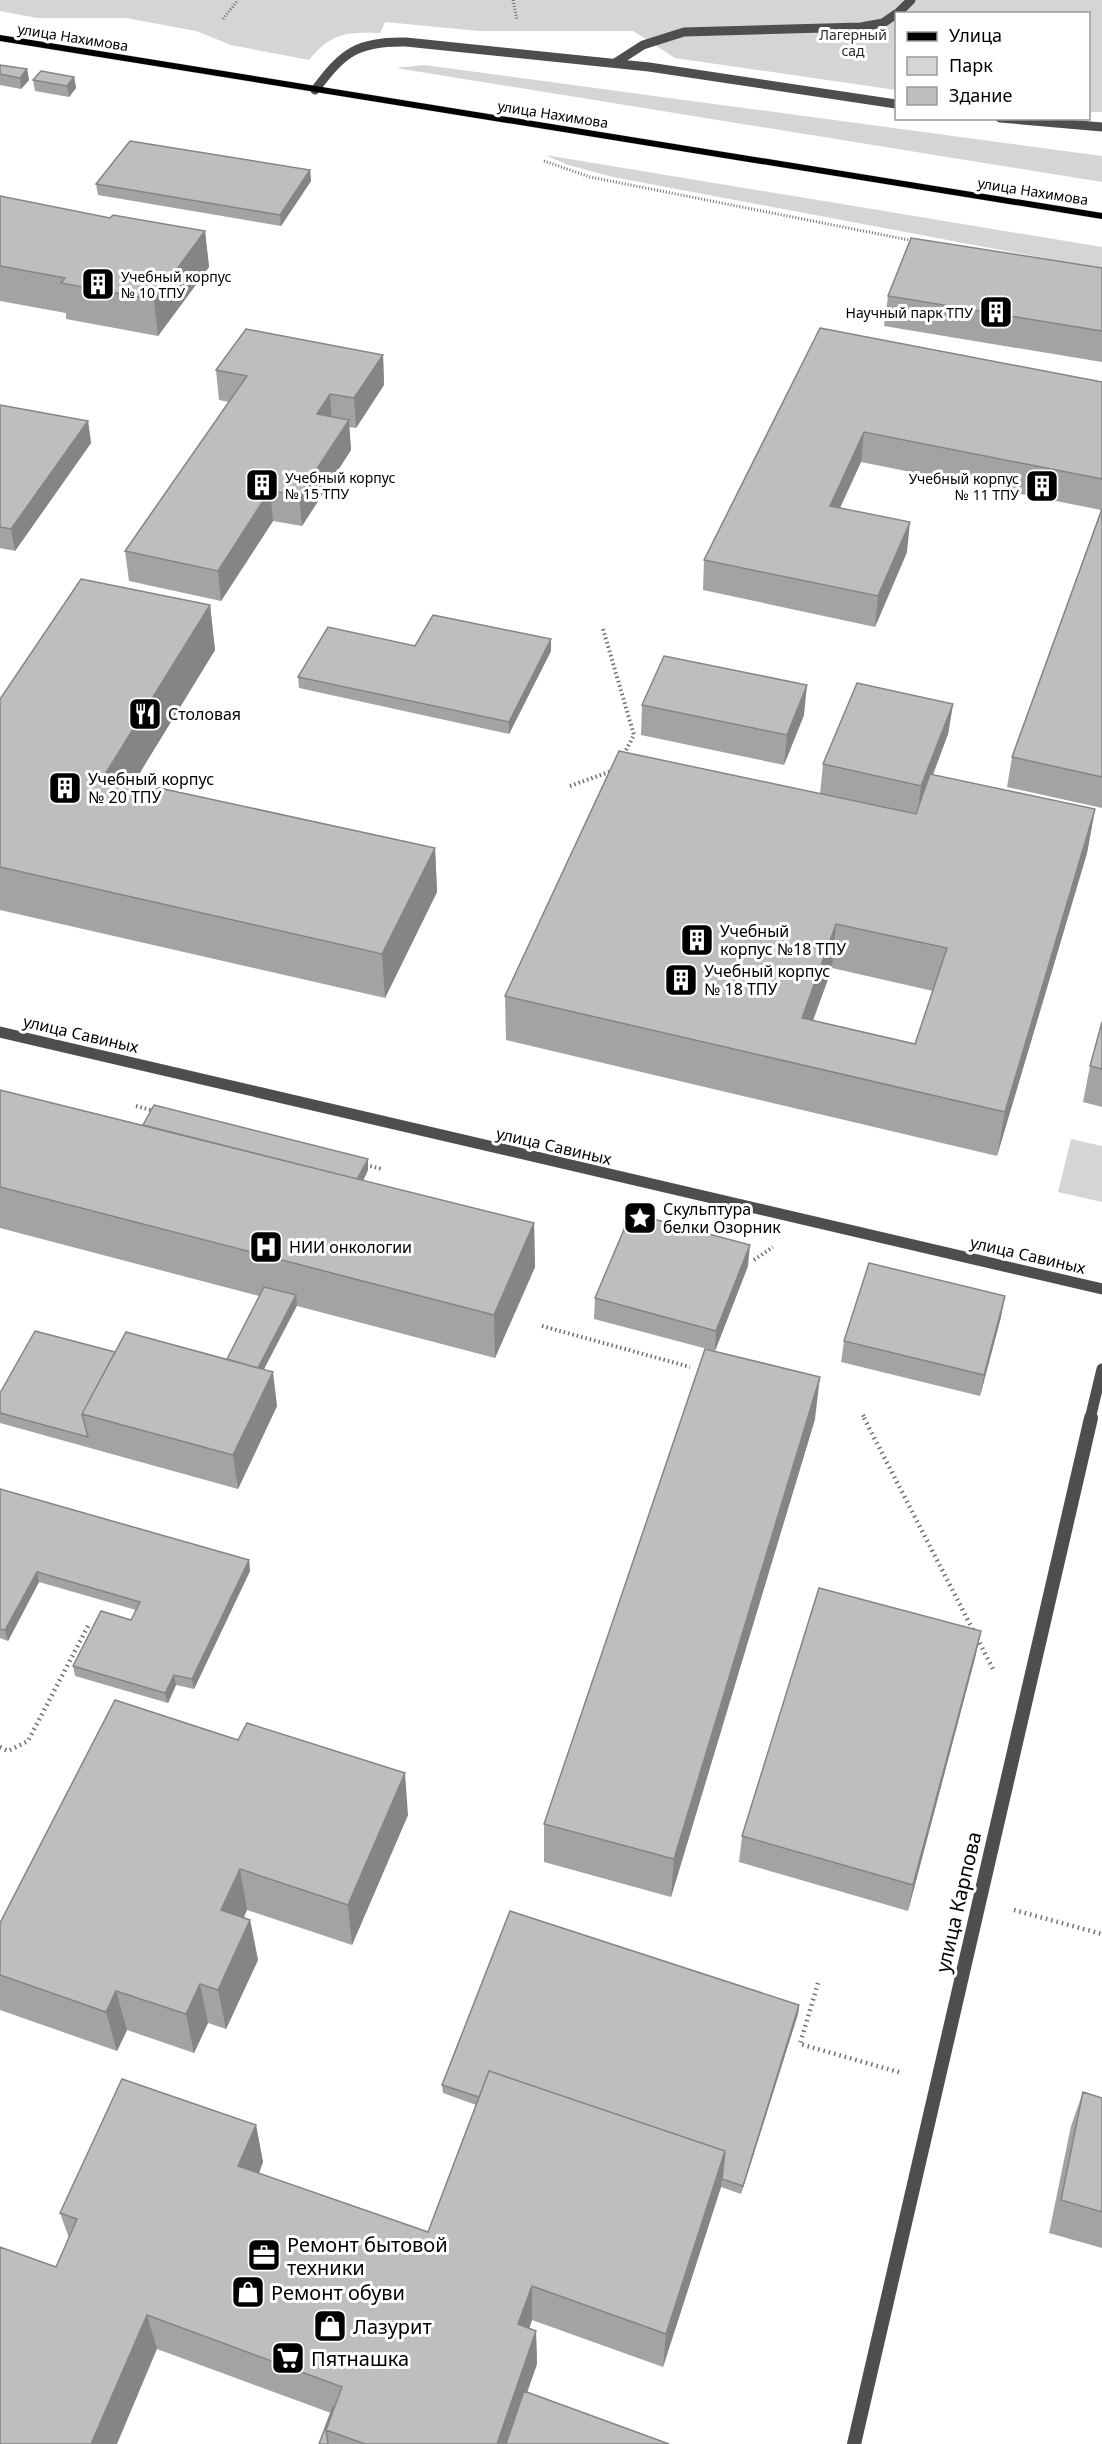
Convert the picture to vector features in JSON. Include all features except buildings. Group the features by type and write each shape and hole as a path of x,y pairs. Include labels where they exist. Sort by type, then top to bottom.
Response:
{"main road":[{"name":"улица Нахимова","path":"0,38 1102,216"}],"street":[{"path":"899,12 911,0"},
{"path":"615,63 632,49 655,38 674,33 861,27 883,23 895,15"},
{"path":"315,90 335,62 349,51 376,42 524,53 615,63 895,104"},
{"path":"1023,120 1102,127"},
{"name":"улица Савиных","path":"0,1032 594,1173 1102,1289"},
{"name":"улица Карпова","path":"854,2444 1102,1369"}],"path":[{"path":"223,19 238,0"},
{"path":"543,161 590,177 916,241"},
{"path":"603,628 634,735 622,758"},
{"path":"570,786 615,770"},
{"path":"136,1106 166,1113"},
{"path":"356,1162 382,1168"},
{"path":"754,1260 782,1242"},
{"path":"542,1326 690,1367"},
{"path":"863,1415 1020,1721"},
{"path":"0,1747 8,1751 28,1741 88,1626"},
{"path":"979,1900 1102,1934"},
{"path":"818,1983 800,2044 937,2082"}],"green space":[{"name":"Лагерный сад","path":"0,0 1102,0 1102,112 1090,112 1090,12 895,12 895,90 675,58 633,31 479,31 385,22 380,33 348,34 332,39 309,60 231,45 196,31 126,18 37,18 0,11"},
{"path":"424,65 1102,156 1102,182 396,68"},
{"path":"545,155 1102,247 1102,269 613,177 568,165"},
{"path":"1071,1139 1102,1146 1102,1202 1058,1192"}],"place":[{"name":"Учебный корпус № 10 ТПУ","path":"98,284"},
{"name":"Научный парк ТПУ","path":"996,312"},
{"name":"Учебный корпус № 15 ТПУ","path":"262,485"},
{"name":"Учебный корпус № 11 ТПУ","path":"1042,486"},
{"name":"Столовая","path":"145,714"},
{"name":"Учебный корпус № 20 ТПУ","path":"65,788"},
{"name":"Учебный корпус №18 ТПУ","path":"697,940"},
{"name":"Учебный корпус № 18 ТПУ","path":"681,980"},
{"name":"Скульптура белки Озорник","path":"640,1218"},
{"name":"НИИ онкологии","path":"266,1247"},
{"name":"Ремонт бытовой техники","path":"264,2255"},
{"name":"Ремонт обуви","path":"248,2292"},
{"name":"Лазурит","path":"330,2326"},
{"name":"Пятнашка","path":"288,2358"}]}
